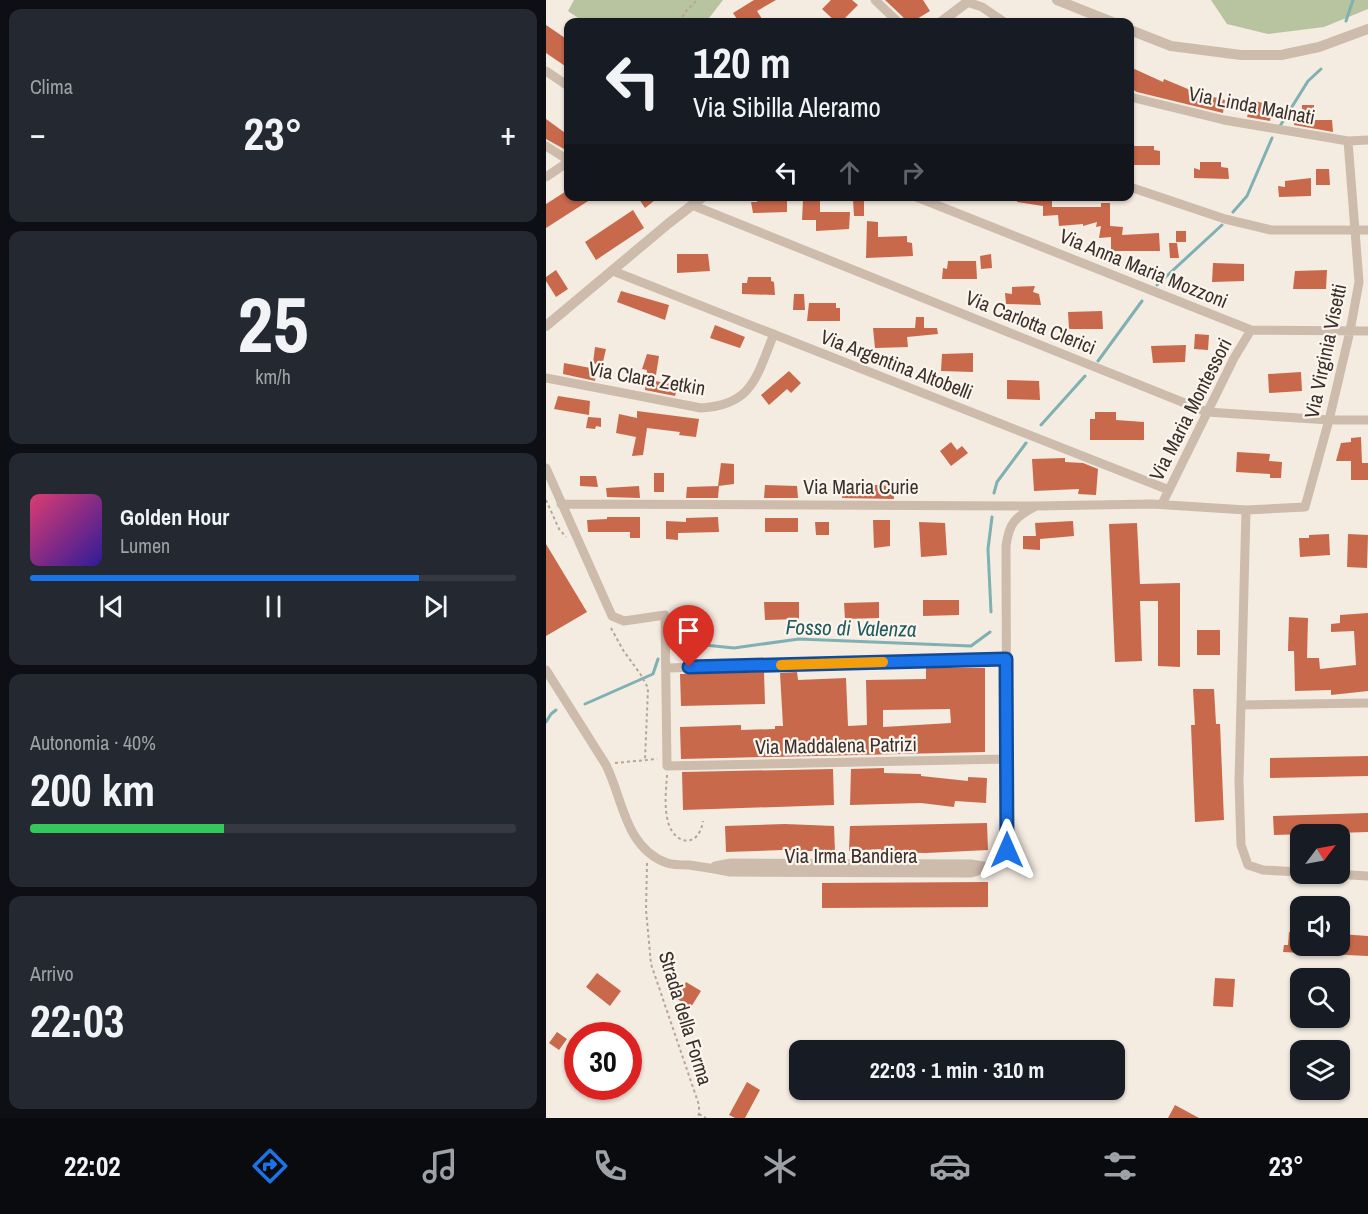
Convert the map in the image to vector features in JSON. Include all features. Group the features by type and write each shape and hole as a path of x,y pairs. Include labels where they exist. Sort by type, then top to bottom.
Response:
{"street":[{"path":"875,0 894,18"},
{"path":"1057,0 1103,18"},
{"path":"946,18 969,1 998,18"},
{"path":"1134,32 1171,46 1241,55 1281,55 1319,47 1368,29"},
{"path":"546,70 564,83"},
{"name":"Via Linda Malnati","path":"1134,98 1224,120 1348,141 1368,140"},
{"name":"Via Virginia Visetti","path":"1162,504 1246,510 1305,507 1329,420 1359,282 1348,141"},
{"path":"546,147 564,158"},
{"path":"546,177 564,164"},
{"path":"1134,188 1225,219 1271,230 1368,230"},
{"path":"546,326 698,201"},
{"name":"Via Anna Maria Mozzoni","path":"927,201 1251,330 1368,331"},
{"name":"Via Carlotta Clerici","path":"693,205 1207,412 1329,420 1368,420"},
{"name":"Via Argentina Altobelli","path":"613,271 1169,490"},
{"name":"Via Maria Montessori","path":"1162,504 1234,358 1251,330"},
{"name":"Via Clara Zetkin","path":"546,378 700,408 719,407 730,404 751,385 774,334"},
{"path":"546,468 612,616 624,621 664,615 667,668 667,762"},
{"name":"Via Maria Curie","path":"561,504 1036,506 1162,504"},
{"name":"Via Irma Bandiera","path":"648,853 667,863 710,867 731,863 970,864 991,867 999,865 1007,850 1006,546 1008,528 1022,514 1036,506"},
{"path":"1246,510 1239,781 1241,845 1248,865 1263,870 1290,871"},
{"path":"667,668 1006,659"},
{"path":"546,670 606,765 627,825 648,853"},
{"path":"1241,705 1368,703"},
{"name":"Via Maddalena Patrizi","path":"667,762 1006,759"},
{"path":"1350,875 1368,876"}],"path":[{"path":"682,18 698,0"},
{"path":"641,675 649,695 645,728 645,760"},
{"path":"606,765 645,760 667,762 666,809 672,831 681,840 690,841 702,830 703,821"},
{"name":"Strada della Forma","path":"648,853 646,910 651,964 699,1106 699,1114 696,1118"},
{"path":"699,1114 705,1118"}],"green space":[{"path":"574,0 723,0 709,18 578,18 568,11"},
{"path":"1211,0 1368,0 1368,9 1324,27 1268,34 1227,24"}],"building":[{"path":"754,0 776,0 757,11 761,18 736,18 733,13"},
{"path":"831,0 852,0 858,5 845,18 832,18 822,9"},
{"path":"885,0 923,0 930,11 919,18 903,17"},
{"path":"546,25 564,37 564,65 546,53"},
{"path":"1134,69 1163,82 1164,79 1195,92 1225,100 1223,113 1134,90"},
{"path":"1252,100 1273,106 1270,121 1247,117"},
{"path":"1302,105 1314,105 1314,120 1332,120 1333,132 1294,125 1295,116 1302,117"},
{"path":"546,119 564,132 564,149 546,139"},
{"path":"1134,146 1154,146 1154,150 1160,151 1160,165 1134,165"},
{"path":"1200,162 1221,162 1221,167 1228,168 1229,179 1194,178 1194,168 1200,170"},
{"path":"1316,169 1329,169 1330,185 1316,185"},
{"path":"1311,178 1311,196 1279,197 1278,186 1285,187 1285,181"},
{"path":"564,193 564,201 588,201 546,228 546,204"},
{"path":"640,201 654,201 645,208"},
{"path":"787,201 787,212 753,213 751,202"},
{"path":"803,201 820,201 820,212 850,212 849,229 816,231 816,220 802,220"},
{"path":"853,201 864,201 864,216 854,216"},
{"path":"1052,201 1052,207 1101,207 1101,203 1110,203 1110,226 1123,227 1122,235 1159,233 1160,251 1111,251 1111,237 1099,238 1101,226 1096,227 1097,222 1083,226 1083,224 1059,226 1058,215 1043,216 1043,206 1017,202"},
{"path":"633,210 644,228 596,260 585,242"},
{"path":"867,221 878,222 878,237 907,236 907,242 912,243 913,256 866,258"},
{"path":"1176,231 1186,231 1186,242 1176,242"},
{"path":"1169,243 1177,243 1179,258 1170,258"},
{"path":"677,254 708,254 710,271 677,273"},
{"path":"991,254 992,268 981,269 980,256"},
{"path":"948,261 976,261 977,279 942,279 943,268 947,269"},
{"path":"1213,263 1244,264 1244,281 1212,282"},
{"path":"556,270 568,289 556,297 546,277"},
{"path":"1327,270 1326,289 1293,289 1295,271"},
{"path":"748,277 771,277 771,281 774,282 775,295 742,294 742,283 747,283"},
{"path":"1035,286 1033,292 1039,294 1041,305 1006,304 1005,293 1012,294 1012,287"},
{"path":"621,291 669,305 665,320 617,302"},
{"path":"794,294 804,294 805,310 793,310"},
{"path":"809,303 836,303 836,308 840,308 840,321 807,321"},
{"path":"1102,311 1103,329 1069,329 1068,312"},
{"path":"916,317 924,317 924,328 937,328 938,334 907,337 908,347 875,348 873,328 915,328"},
{"path":"715,325 745,337 740,348 710,338"},
{"path":"1195,334 1209,335 1208,350 1194,349"},
{"path":"1186,345 1185,362 1153,363 1151,346"},
{"path":"595,347 606,349 602,366 593,363"},
{"path":"973,353 973,372 941,371 942,354"},
{"path":"647,354 659,356 655,381 678,385 675,396 645,390 647,370 642,369"},
{"path":"564,363 596,369 595,381 563,374"},
{"path":"789,371 801,383 791,393 787,389 769,405 761,395"},
{"path":"1301,372 1302,391 1269,393 1268,374"},
{"path":"1007,380 1039,381 1040,400 1007,399"},
{"path":"558,396 590,401 589,415 554,409"},
{"path":"637,411 699,419 696,437 679,435 680,432 647,428 643,455 632,456 636,437 616,433 619,414 637,418"},
{"path":"1095,412 1116,412 1116,420 1144,422 1144,440 1090,440 1090,419 1095,419"},
{"path":"588,417 601,418 601,427 586,428"},
{"path":"1361,437 1362,463 1368,463 1368,480 1351,480 1351,461 1336,461 1341,443 1351,442 1351,438"},
{"path":"951,442 957,450 962,446 968,453 951,466 940,451"},
{"path":"1237,452 1270,454 1269,461 1282,462 1281,478 1270,478 1270,474 1236,472"},
{"path":"1065,458 1065,462 1083,463 1098,469 1096,495 1078,494 1079,489 1034,491 1032,459"},
{"path":"721,463 734,464 734,484 718,486"},
{"path":"654,473 664,473 664,492 654,492"},
{"path":"580,476 596,476 598,487 580,486"},
{"path":"765,485 797,486 798,498 764,498"},
{"path":"639,486 640,498 607,497 606,488"},
{"path":"719,486 718,498 686,498 687,487"},
{"path":"842,486 893,486 894,499 842,498"},
{"path":"607,517 640,517 640,538 630,538 630,532 588,532 587,520 607,519"},
{"path":"718,517 719,532 678,533 678,540 666,539 666,521 686,522 686,518"},
{"path":"765,518 798,518 798,532 765,532"},
{"path":"873,520 890,520 890,546 874,548"},
{"path":"1073,521 1074,536 1040,539 1040,550 1023,549 1023,536 1036,536 1035,523"},
{"path":"815,522 829,522 829,535 816,535"},
{"path":"919,522 945,523 947,555 921,557"},
{"path":"1137,523 1140,584 1180,583 1180,667 1158,666 1158,601 1140,601 1142,661 1115,662 1109,524"},
{"path":"1329,534 1330,555 1300,557 1299,538"},
{"path":"1348,534 1368,535 1367,568 1347,567"},
{"path":"546,544 587,612 546,636"},
{"path":"923,600 959,600 959,615 923,616"},
{"path":"764,602 799,602 799,619 765,620"},
{"path":"879,602 879,618 845,619 844,603"},
{"path":"1368,613 1368,691 1331,695 1331,690 1295,691 1294,651 1288,651 1289,617 1308,618 1307,658 1319,658 1320,669 1356,665 1354,631 1331,632 1331,624 1340,623 1340,615"},
{"path":"1197,630 1220,630 1220,655 1197,655"},
{"path":"926,668 985,668 985,752 681,759 680,727 741,725 741,730 775,729 775,726 783,726 780,673 797,672 798,680 846,678 848,726 867,725 866,680 926,679","holes":["950,709 951,723 883,727 883,710"]},
{"path":"764,672 765,704 681,706 680,674"},
{"path":"1193,689 1214,689 1216,724 1220,724 1224,820 1195,822 1191,725 1195,725"},
{"path":"1368,756 1368,776 1270,778 1270,758"},
{"path":"884,768 884,773 921,774 921,776 968,781 968,777 987,778 986,803 955,801 954,807 921,803 850,805 851,769"},
{"path":"833,769 834,805 683,810 682,772"},
{"path":"1368,813 1368,832 1350,833 1350,824 1290,824 1290,834 1274,835 1273,816"},
{"path":"987,823 988,850 926,853 881,852 881,849 849,851 850,826"},
{"path":"785,824 834,826 835,852 782,850 726,852 725,826"},
{"path":"988,882 988,907 822,908 822,883"},
{"path":"1290,932 1290,952 1283,952 1284,945 1288,945"},
{"path":"1350,935 1368,936 1368,956 1350,955"},
{"path":"597,973 621,991 610,1006 586,987"},
{"path":"1215,978 1235,979 1233,1007 1213,1006"},
{"path":"686,982 701,991 691,1007 677,999"},
{"path":"557,1032 564,1037 564,1043 559,1050 549,1043"},
{"path":"747,1082 760,1090 745,1118 735,1118 729,1115"},
{"path":"1175,1105 1199,1118 1168,1118"}],"waterway":[{"name":"Fosso di Valenza","path":"1346,21 1353,0"},
{"name":"Fosso di Valenza","path":"1280,126 1308,81 1321,69"},
{"name":"Fosso di Valenza","path":"1233,212 1247,196 1272,138"},
{"name":"Fosso di Valenza","path":"1157,285 1222,225"},
{"name":"Fosso di Valenza","path":"1098,361 1142,301"},
{"name":"Fosso di Valenza","path":"1041,425 1085,376"},
{"name":"Fosso di Valenza","path":"994,493 997,482 1026,443"},
{"name":"Fosso di Valenza","path":"991,612 988,549 992,517"},
{"name":"Fosso di Valenza","path":"675,649 685,643 734,648 799,639 971,646 990,632"},
{"name":"Fosso di Valenza","path":"585,704 653,674 658,659"},
{"name":"Fosso di Valenza","path":"546,722 556,710"}],"slow traffic":[{"path":"781,665 883,662"}],"route":[{"path":"689,667 1006,659 1007,850"}]}
